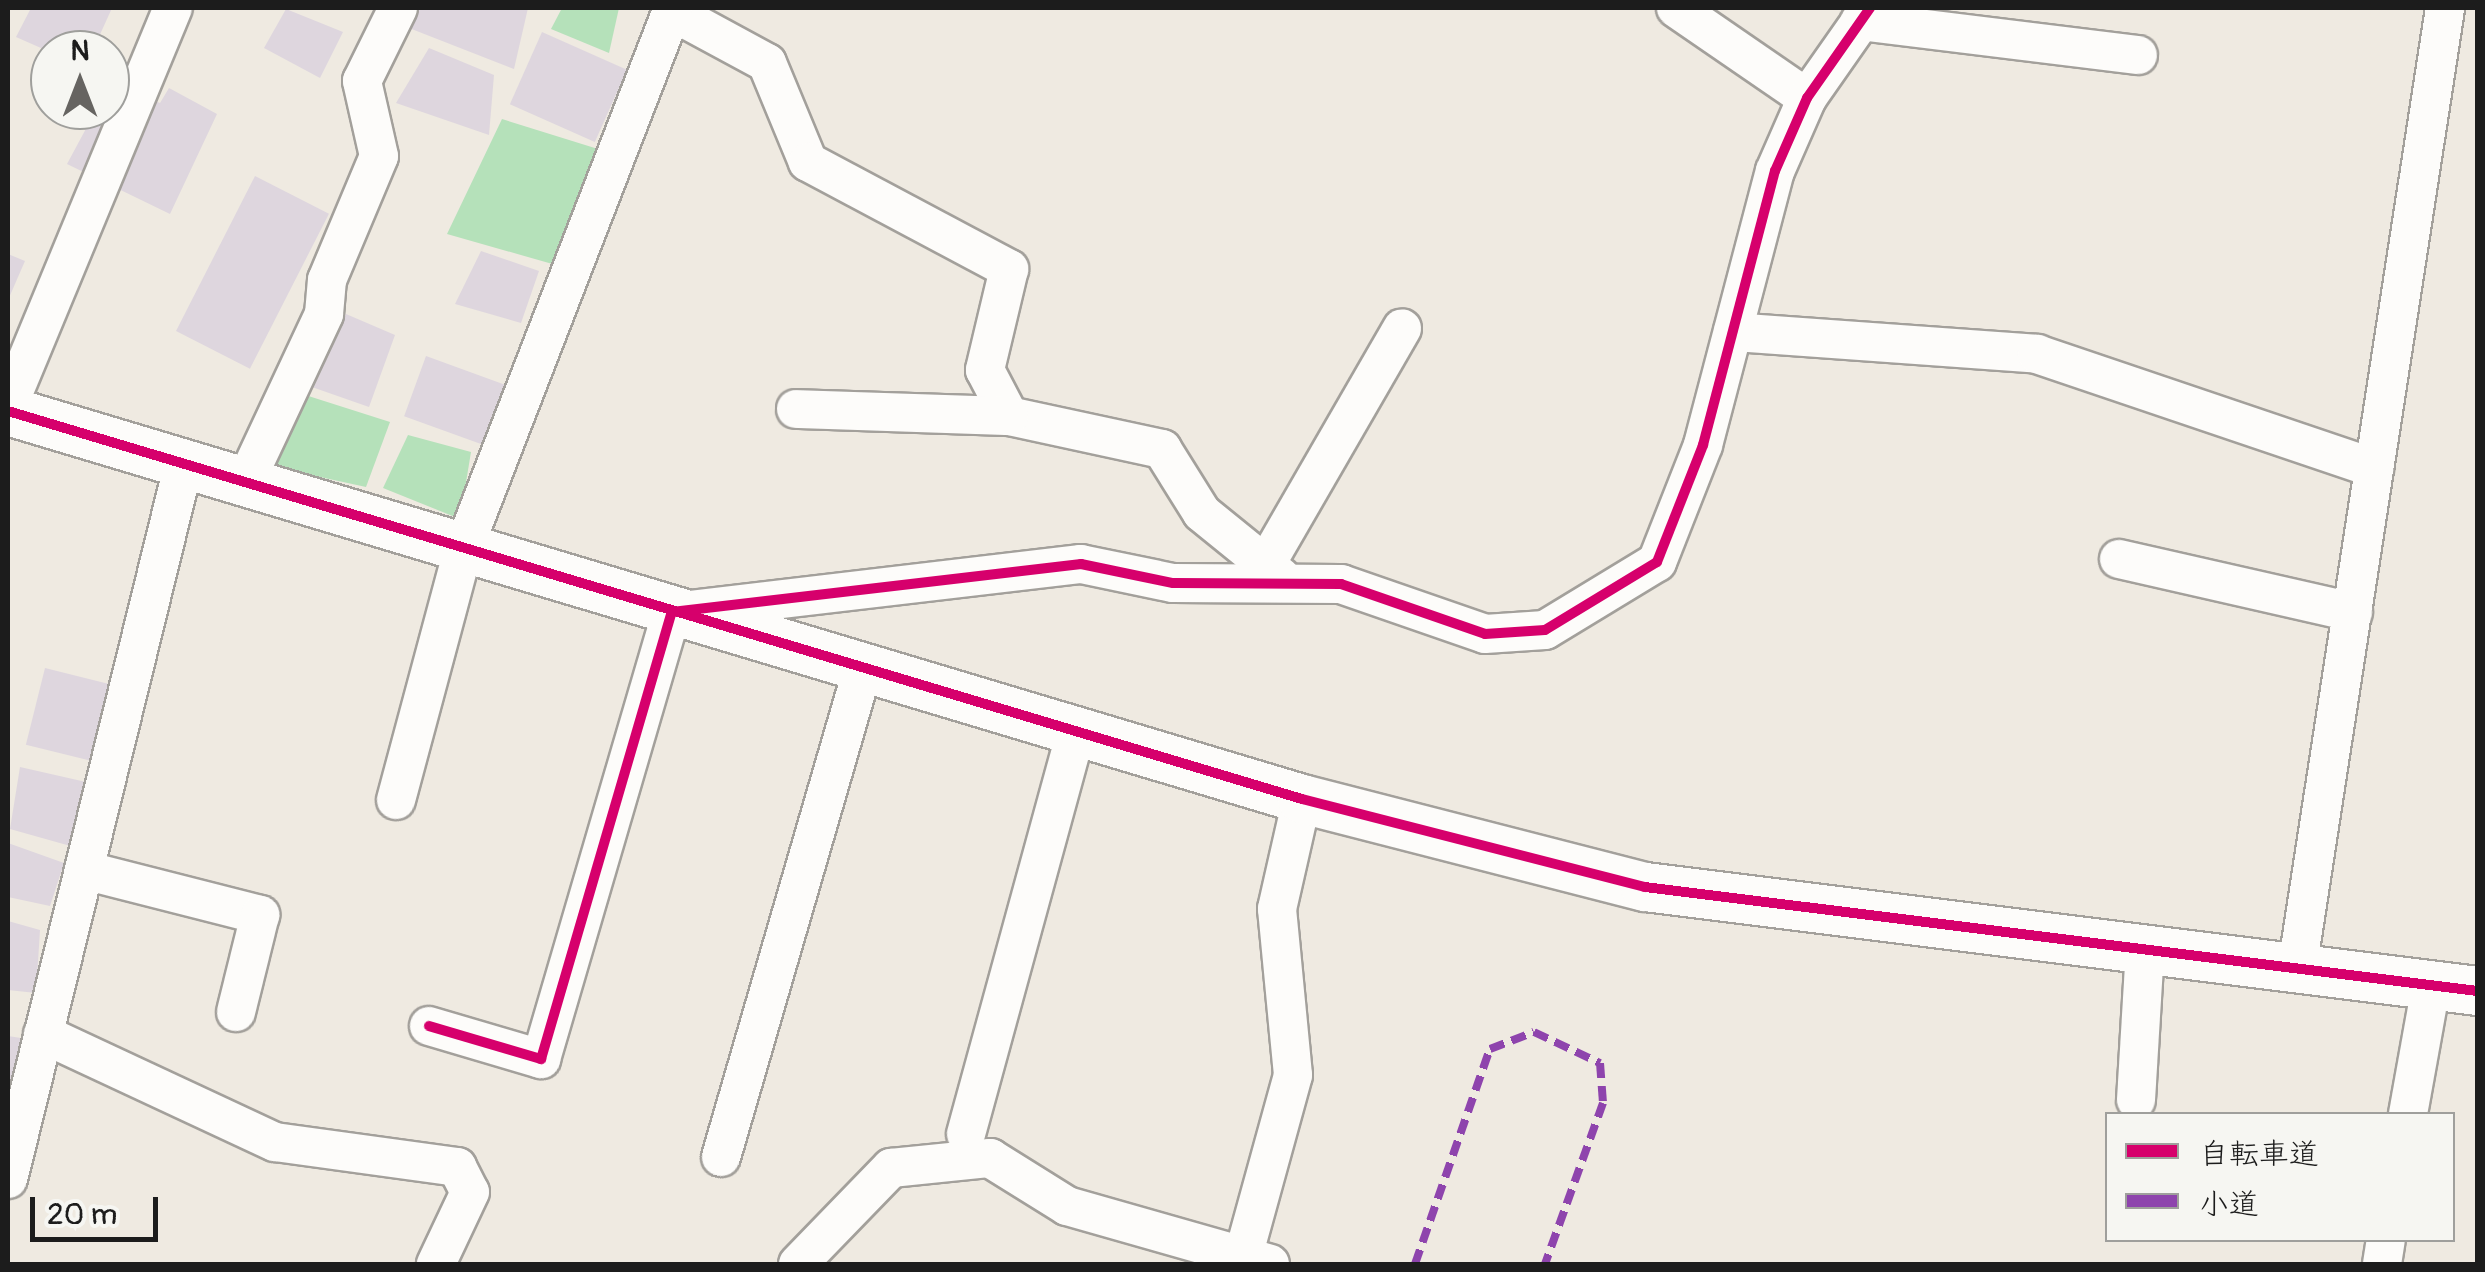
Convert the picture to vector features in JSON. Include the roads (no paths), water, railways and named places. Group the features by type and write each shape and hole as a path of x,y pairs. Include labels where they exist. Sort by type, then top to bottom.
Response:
{"street":[{"path":"172,8 8,409 183,467 1302,798 1645,887 2454,988 2409,1112"},
{"path":"244,485 324,314 328,280 379,156 362,82 398,8"},
{"path":"1676,8 1807,98"},
{"path":"2297,969 2445,8"},
{"path":"396,800 463,550 672,9 767,62 808,162 1008,269 985,370 1009,416"},
{"path":"672,612 1081,564 1173,584 1273,571 1341,584 1486,634 1546,630 1608,596 1657,562 1703,444 1775,171 1807,98 1865,14 2138,55"},
{"path":"1273,571 1402,328"},
{"path":"1733,332 2037,354 2374,468"},
{"path":"796,409 1009,416 1162,449 1202,512 1273,571"},
{"path":"8,1179 183,467"},
{"path":"2120,559 2352,612"},
{"path":"429,1026 541,1059 672,612"},
{"path":"721,1157 862,668"},
{"path":"966,1134 1076,731"},
{"path":"798,1264 891,1168 990,1158 1067,1206 1251,1262 1293,1076 1277,909 1302,798"},
{"path":"84,870 260,915 236,1012"},
{"path":"2136,1100 2145,950"},
{"path":"43,1034 275,1142 457,1166 470,1192 436,1264"}]}
